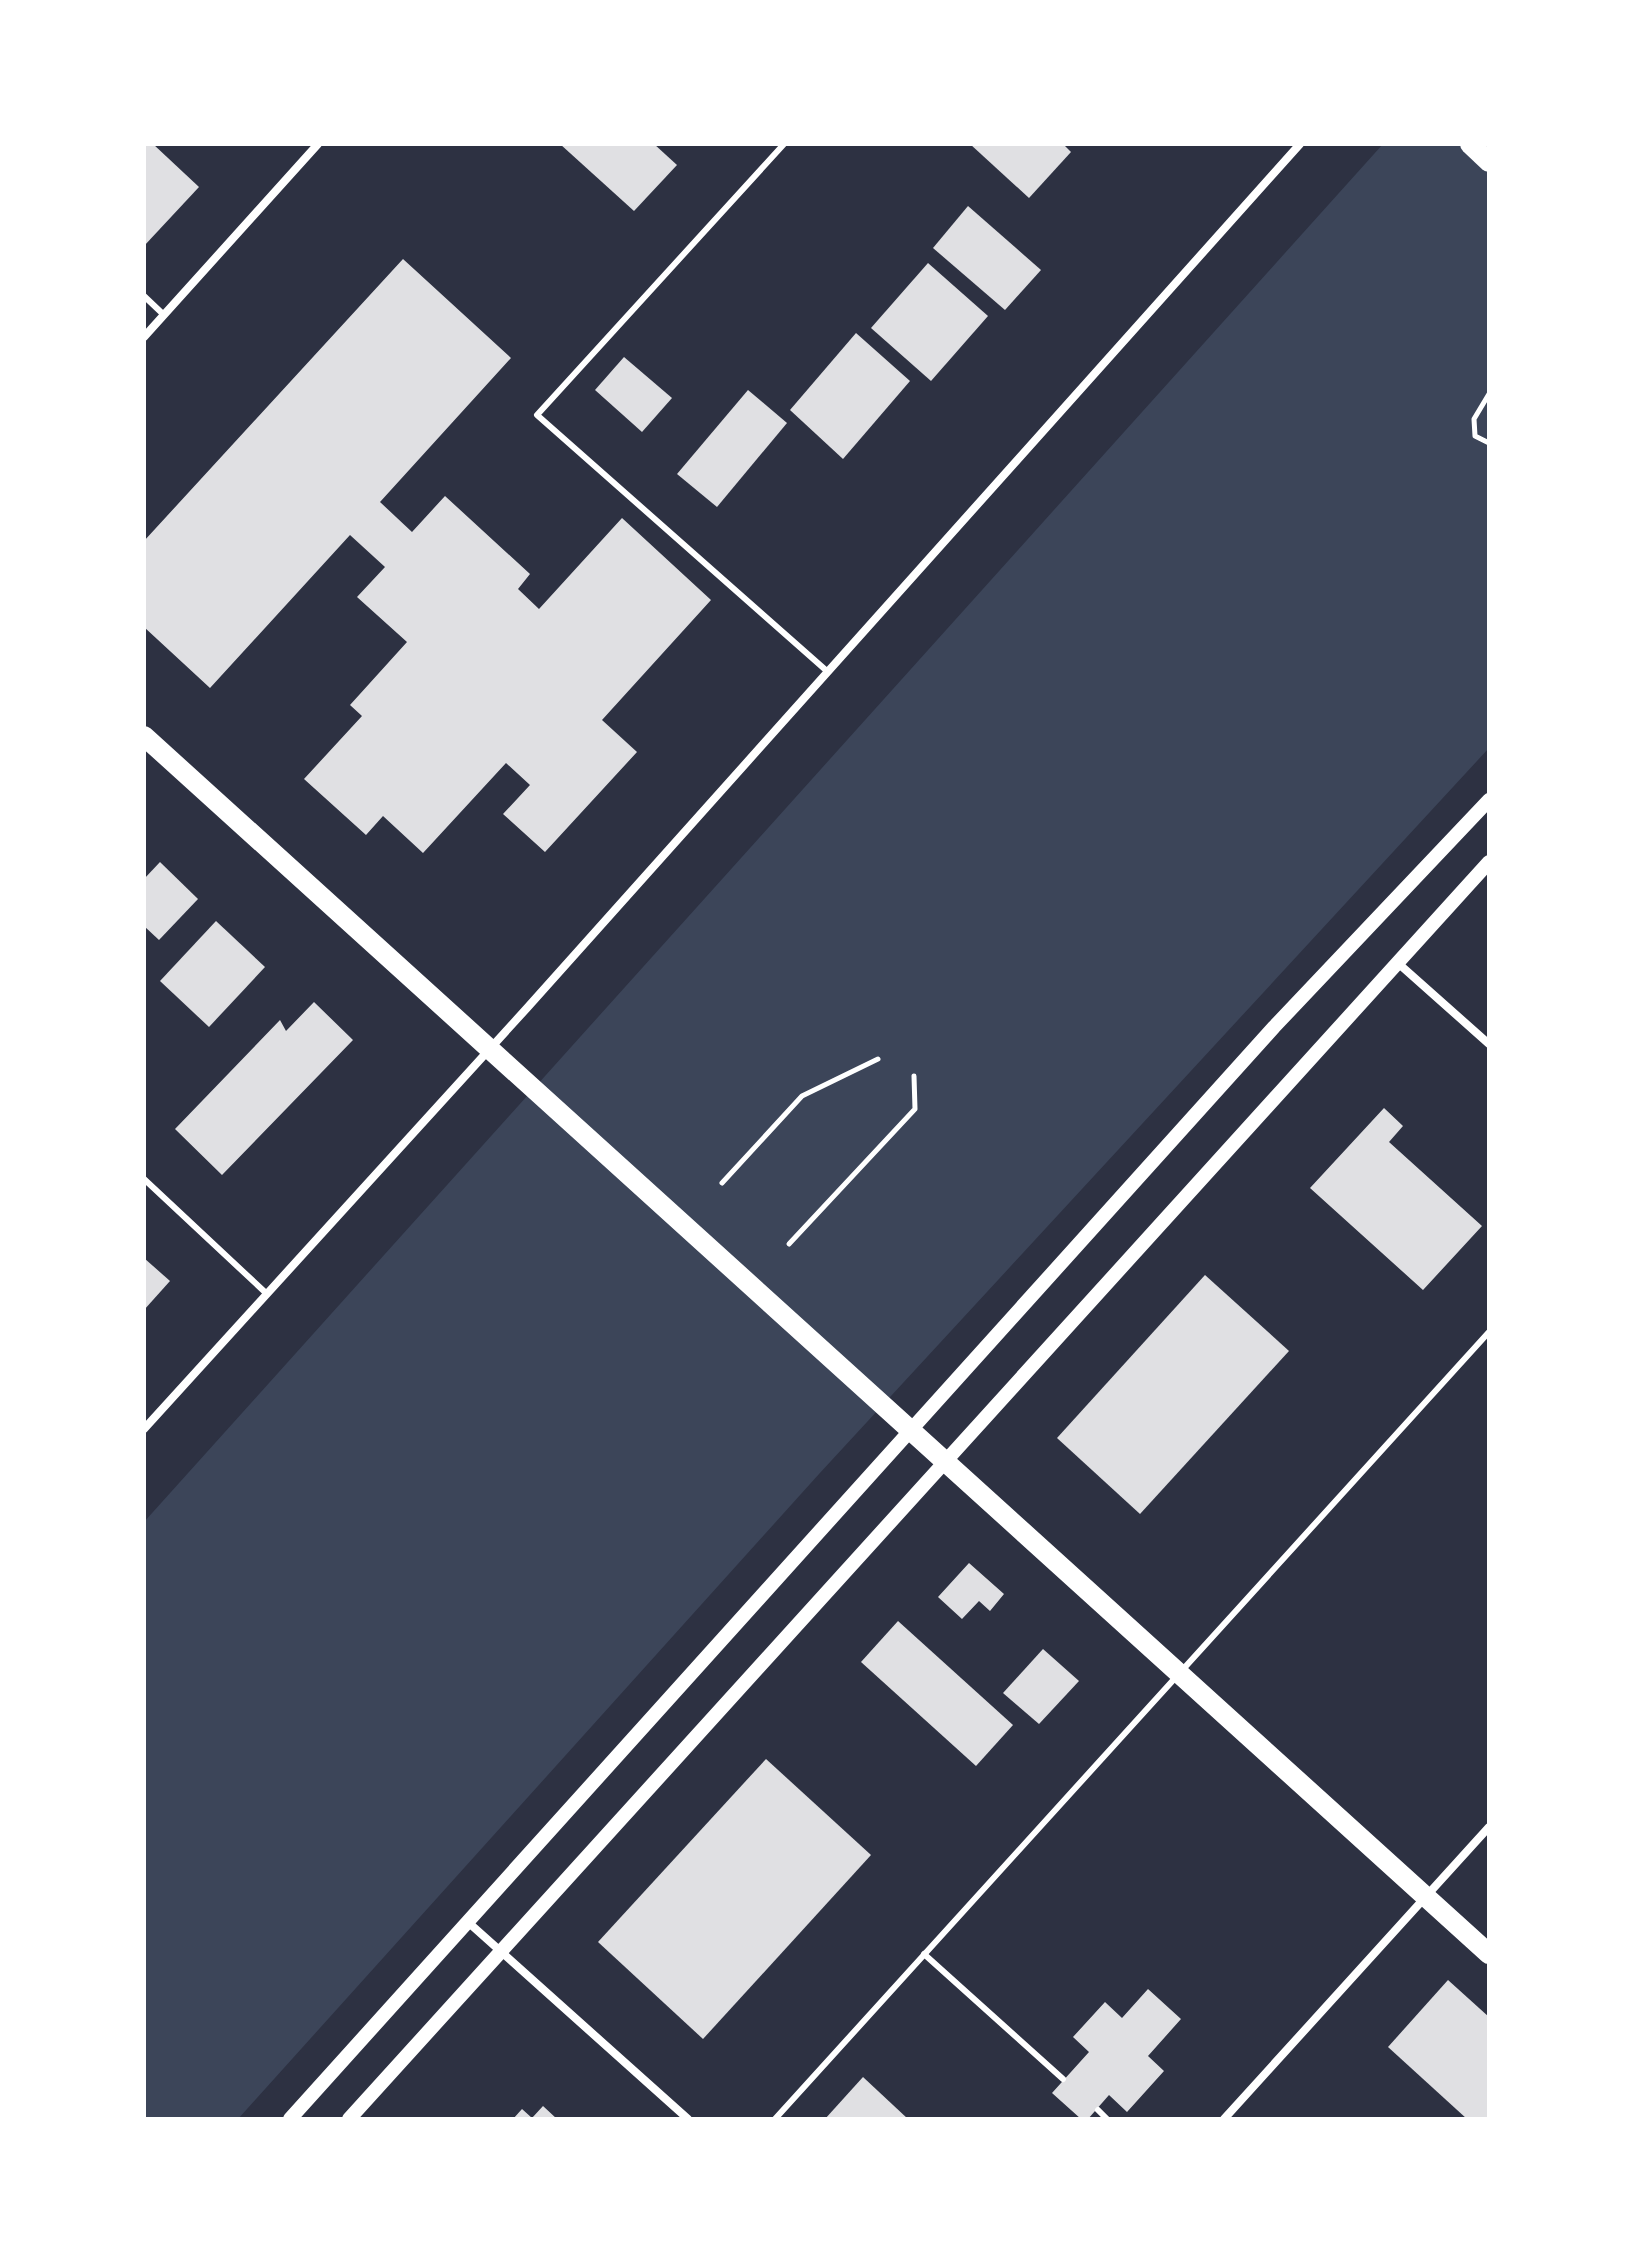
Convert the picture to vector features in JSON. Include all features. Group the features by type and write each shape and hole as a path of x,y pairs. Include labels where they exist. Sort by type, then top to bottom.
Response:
{"main road":[{"path":"1470,144 1489,162"},
{"path":"144,736 1489,1954"}],"street":[{"path":"144,337 318,144"},
{"path":"144,1429 489,1050 1300,144"},
{"path":"290,2119 1274,1027 1489,800"},
{"path":"349,2119 1489,862"},
{"path":"1399,964 1489,1044"},
{"path":"1224,2119 1489,1827"},
{"path":"469,1923 688,2119"}],"lane":[{"path":"784,144 537,415 828,672"},
{"path":"144,296 164,315"},
{"path":"144,1179 267,1294"},
{"path":"775,2119 1489,1332"},
{"path":"924,1954 1063,2079"},
{"path":"1098,2110 1107,2119"}],"path":[{"path":"1489,394 1474,419 1475,436 1489,443"},
{"path":"722,1183 802,1096 878,1059"},
{"path":"789,1244 915,1109 914,1076"}],"shaded area":[{"path":"1383,144 1489,144 1489,748 819,1474 238,2119 144,2119 144,1522"}],"building":[{"path":"144,144 153,144 199,187 144,246"},
{"path":"560,144 654,144 677,165 634,211"},
{"path":"970,144 1063,144 1071,152 1029,198"},
{"path":"968,206 1041,270 1005,310 933,248"},
{"path":"403,259 511,358 380,502 412,532 445,496 530,574 518,589 539,609 622,518 711,600 602,720 637,752 545,852 503,814 530,785 506,763 423,853 383,816 366,835 304,779 362,716 350,705 407,642 357,597 385,567 350,535 210,688 144,627 144,541"},
{"path":"928,263 988,316 931,381 871,328"},
{"path":"856,333 910,381 843,459 790,410"},
{"path":"624,357 672,398 642,432 595,390"},
{"path":"748,390 787,423 717,507 677,474"},
{"path":"160,862 198,899 159,940 144,926 144,879"},
{"path":"216,921 265,967 209,1027 160,981"},
{"path":"314,1002 353,1040 222,1175 175,1129 280,1020 286,1031"},
{"path":"1384,1108 1403,1126 1389,1142 1482,1226 1423,1290 1310,1188"},
{"path":"144,1258 170,1281 144,1310"},
{"path":"1205,1275 1289,1351 1140,1514 1057,1438"},
{"path":"969,1563 1004,1594 990,1611 979,1601 962,1619 938,1597"},
{"path":"898,1621 1013,1725 976,1766 861,1662"},
{"path":"1043,1649 1079,1681 1039,1724 1003,1693"},
{"path":"766,1759 871,1855 703,2039 598,1942"},
{"path":"1448,1980 1489,2017 1489,2119 1467,2119 1388,2047"},
{"path":"1148,1989 1181,2019 1148,2056 1164,2071 1127,2112 1109,2095 1088,2119 1081,2119 1052,2093 1089,2052 1073,2037 1105,2002 1122,2018"},
{"path":"863,2077 908,2119 825,2119"},
{"path":"543,2106 557,2119 513,2119 522,2109 532,2118"}]}
